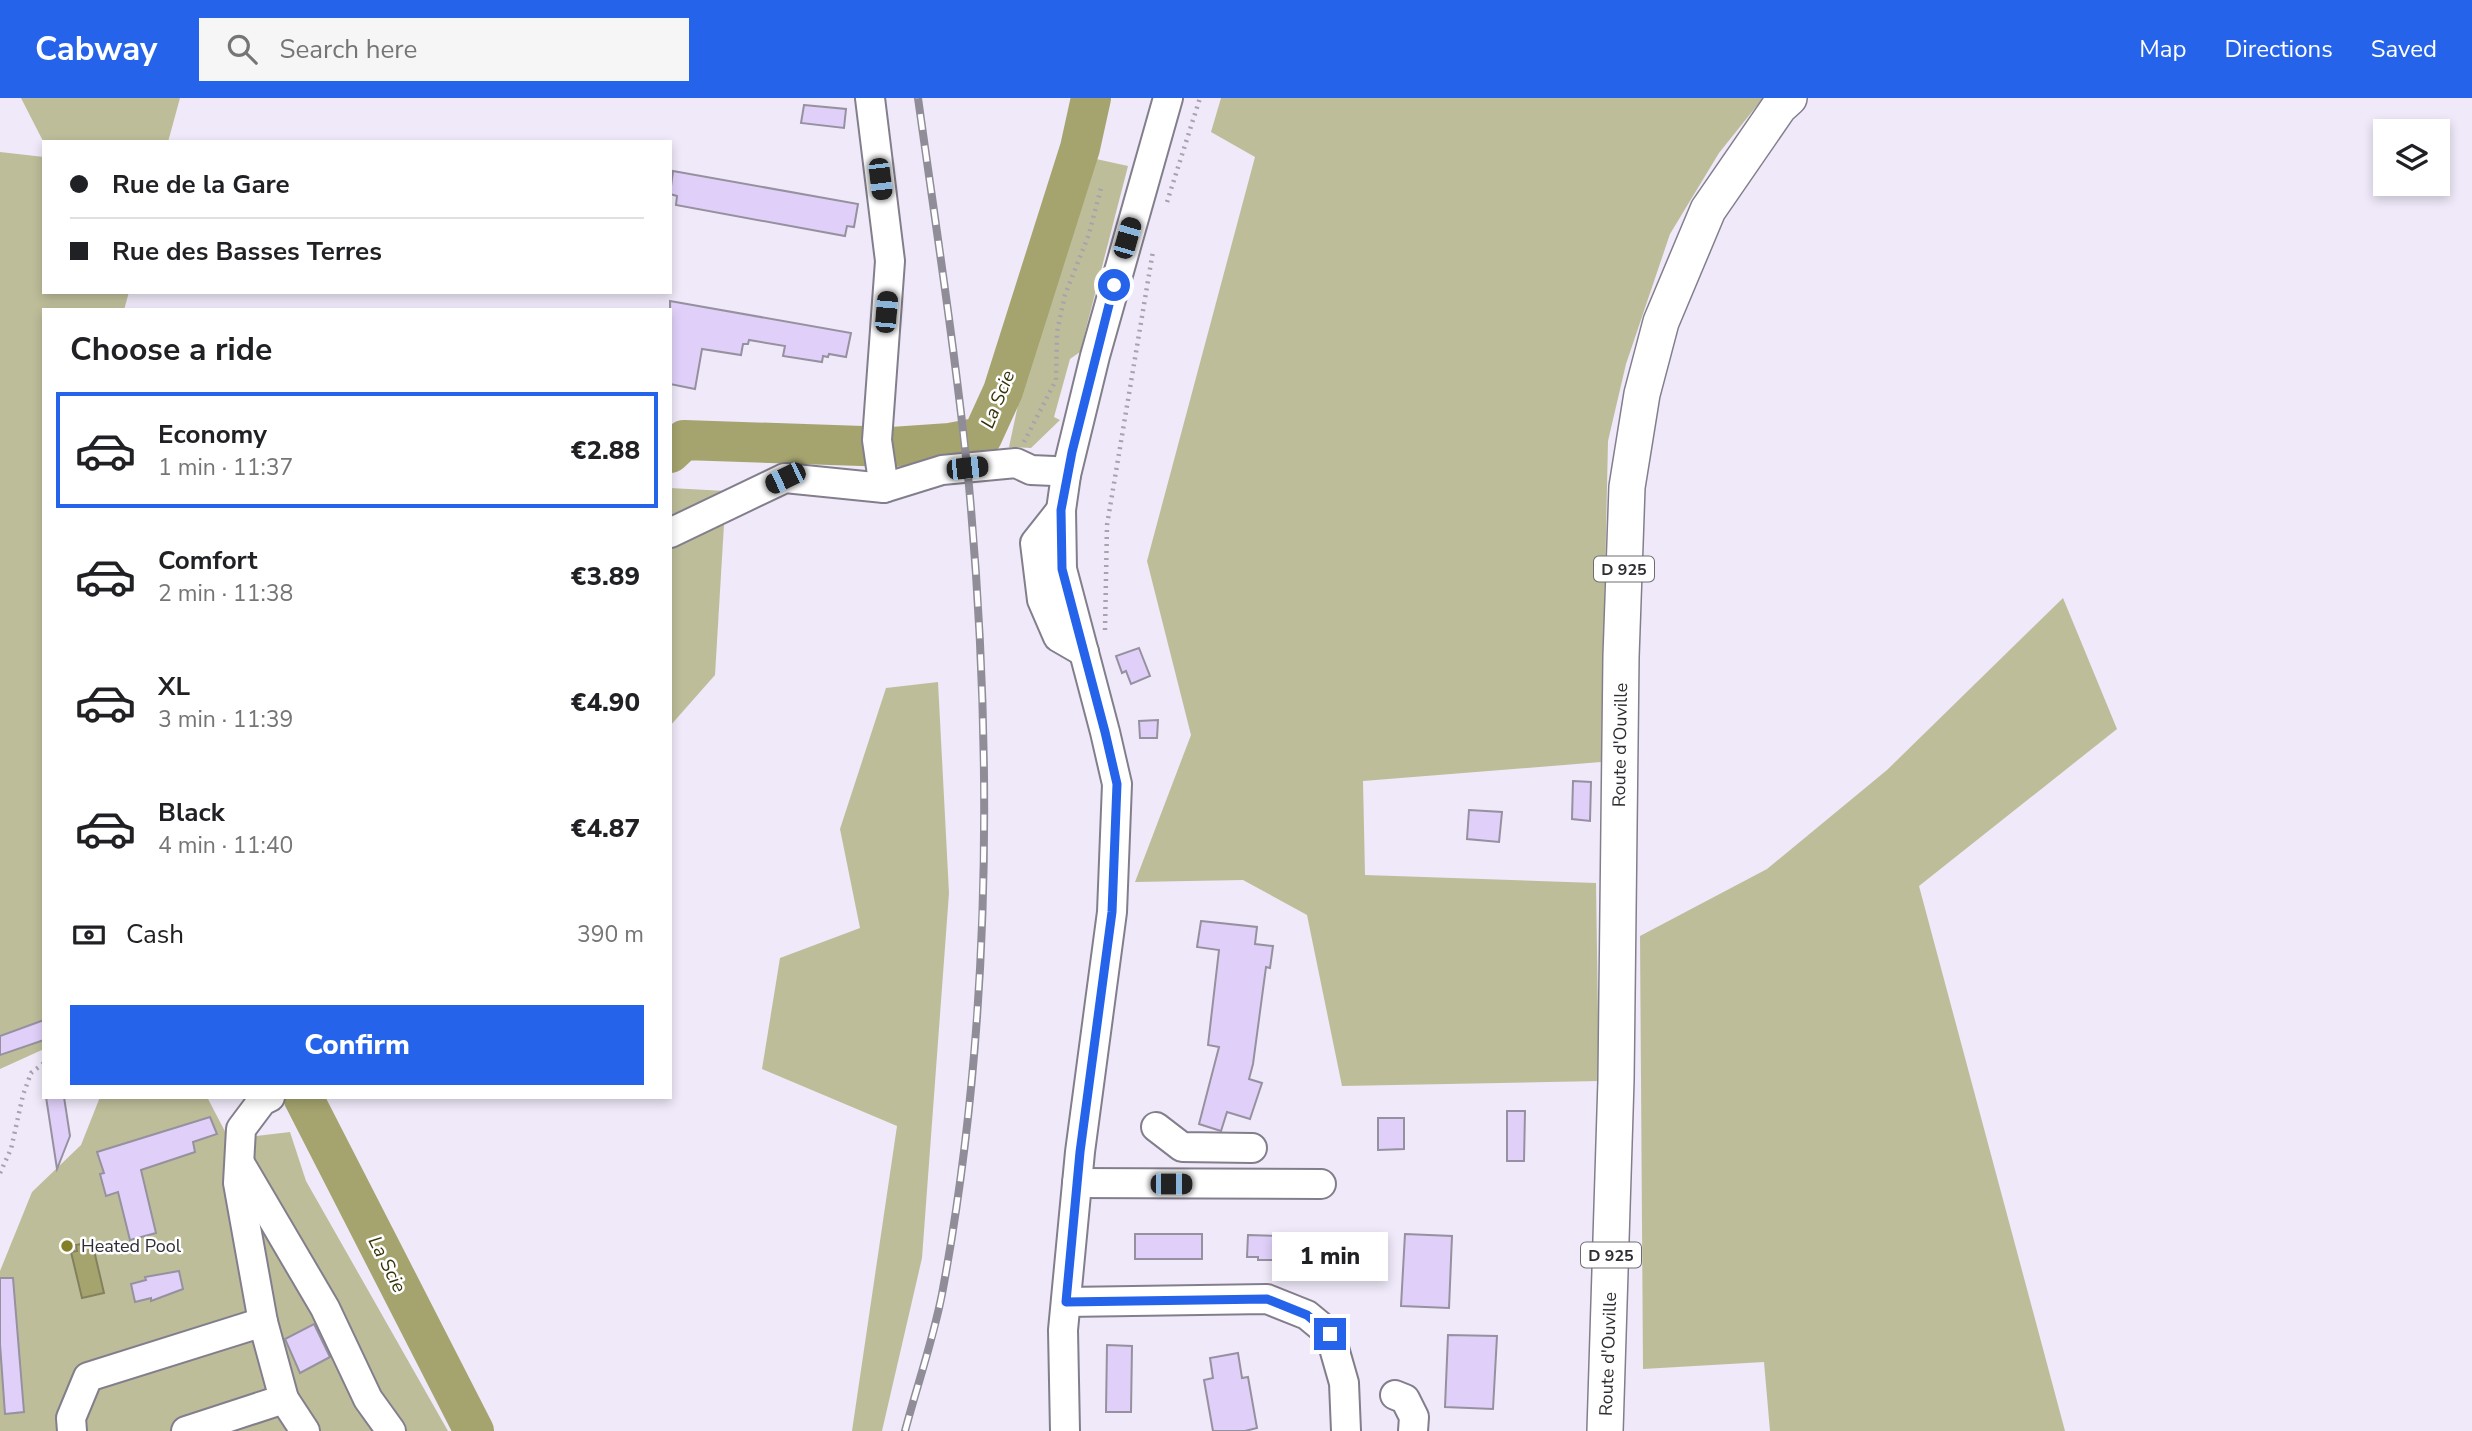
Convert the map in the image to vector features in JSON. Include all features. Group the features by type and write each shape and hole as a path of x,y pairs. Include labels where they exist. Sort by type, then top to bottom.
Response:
{"main road":[{"name":"Route d'Ouville","path":"1605,1431 1616,1080 1621,657 1627,487 1642,394 1661,322 1708,210 1788,98"}],"street":[{"path":"870,98 890,261 877,440 882,482"},
{"path":"1065,1431 1063,1330 1077,1183 1112,912 1117,784 1062,569 1061,510 1066,475 1105,317 1168,98"},
{"path":"672,532 785,478 882,482 942,470 1016,463 1031,470 1054,471 1066,475"},
{"path":"266,1099 241,1129 238,1183 263,1322 284,1399 305,1431"},
{"path":"1156,1127 1182,1147 1252,1148"},
{"path":"240,1163 325,1308 368,1399 391,1431"},
{"path":"1077,1183 1321,1184"},
{"path":"1066,1302 1267,1299 1307,1315 1330,1334 1344,1383 1346,1431"},
{"path":"72,1431 71,1418 88,1377 263,1322"},
{"path":"1395,1395 1405,1399 1414,1417 1413,1431"},
{"path":"186,1431 284,1399"}],"path":[{"path":"1166,204 1200,98"},
{"path":"1016,463 1056,380 1057,332 1065,295 1089,234 1102,184"},
{"path":"1084,652 1105,636 1107,525 1154,243"},
{"path":"0,1172 12,1149 23,1096 31,1073 42,1065"}],"green space":[{"path":"21,98 180,98 169,140 42,140"},
{"path":"1221,98 1763,98 1719,153 1670,234 1626,364 1608,441 1601,762 1363,781 1365,875 1596,883 1599,1081 1342,1086 1307,915 1243,880 1135,882 1191,735 1147,561 1255,157 1211,132"},
{"path":"0,152 42,157 42,294 128,294 125,308 42,308 42,1050 0,1069"},
{"path":"1087,157 1128,166 1080,352 1070,359 1054,417 1060,420 1031,448 1009,447 1048,265"},
{"path":"672,488 726,491 715,675 672,724"},
{"path":"2063,598 2117,729 1919,886 2065,1431 1770,1431 1764,1362 1643,1369 1640,936 1767,869 1887,770"},
{"path":"938,682 949,893 922,1258 882,1431 852,1431 897,1126 762,1069 780,958 860,928 840,829 886,688"},
{"path":"99,1099 208,1099 229,1139 290,1132 306,1181 448,1431 0,1431 0,1271 32,1192 81,1145"}],"shaded area":[{"path":"86,1243 87,1248 93,1246 104,1293 82,1298 71,1252 77,1251 76,1245"}],"building":[{"path":"804,105 846,109 844,128 801,123"},
{"path":"673,171 858,204 854,227 847,226 845,236 676,205 677,196 672,195"},
{"path":"670,301 851,333 846,357 829,354 828,357 823,356 822,362 783,356 785,346 749,340 748,344 743,344 741,355 702,349 695,389 672,384"},
{"path":"1139,648 1150,676 1131,684 1126,671 1122,673 1116,656"},
{"path":"1158,720 1157,738 1140,738 1139,721"},
{"path":"1573,781 1591,782 1590,821 1572,819"},
{"path":"1469,810 1502,812 1499,842 1467,839"},
{"path":"1201,921 1257,927 1255,944 1273,946 1270,968 1266,967 1249,1079 1262,1083 1250,1119 1227,1112 1221,1131 1199,1124 1219,1047 1208,1045 1219,950 1197,947"},
{"path":"42,1021 42,1041 0,1055 0,1036"},
{"path":"46,1099 64,1099 70,1136 57,1169"},
{"path":"1507,1111 1525,1111 1524,1161 1507,1161"},
{"path":"210,1117 217,1134 193,1142 195,1152 141,1170 156,1233 130,1240 118,1192 106,1196 100,1174 104,1173 97,1152"},
{"path":"1378,1118 1404,1118 1404,1149 1378,1150"},
{"path":"1135,1234 1202,1234 1202,1259 1135,1259"},
{"path":"1405,1234 1452,1236 1449,1308 1401,1306"},
{"path":"1248,1235 1281,1236 1281,1260 1247,1257"},
{"path":"179,1271 183,1289 151,1301 151,1298 135,1302 131,1284 146,1280 145,1277"},
{"path":"0,1278 13,1278 24,1412 5,1414 0,1344"},
{"path":"314,1324 330,1357 300,1373 285,1339"},
{"path":"1448,1335 1497,1336 1493,1409 1445,1407"},
{"path":"1107,1345 1132,1346 1131,1412 1106,1412"},
{"path":"1238,1353 1242,1378 1248,1377 1257,1428 1245,1431 1213,1431 1204,1380 1213,1378 1210,1358"}],"waterway":[{"name":"La Scie","path":"672,451 684,440 892,447 950,443 982,437 1003,391 1080,148 1091,98"},
{"name":"La Scie","path":"304,1099 474,1431"}],"railway":[{"path":"905,1431 942,1294 958,1195 978,993 984,789 982,687 969,486 918,98"}],"place":[{"name":"Heated Pool","path":"67,1246"}],"route":[{"path":"1114,285 1066,475 1061,510 1062,569 1117,784 1112,912 1080,1152 1066,1302 1267,1299 1307,1315 1330,1334"}]}
